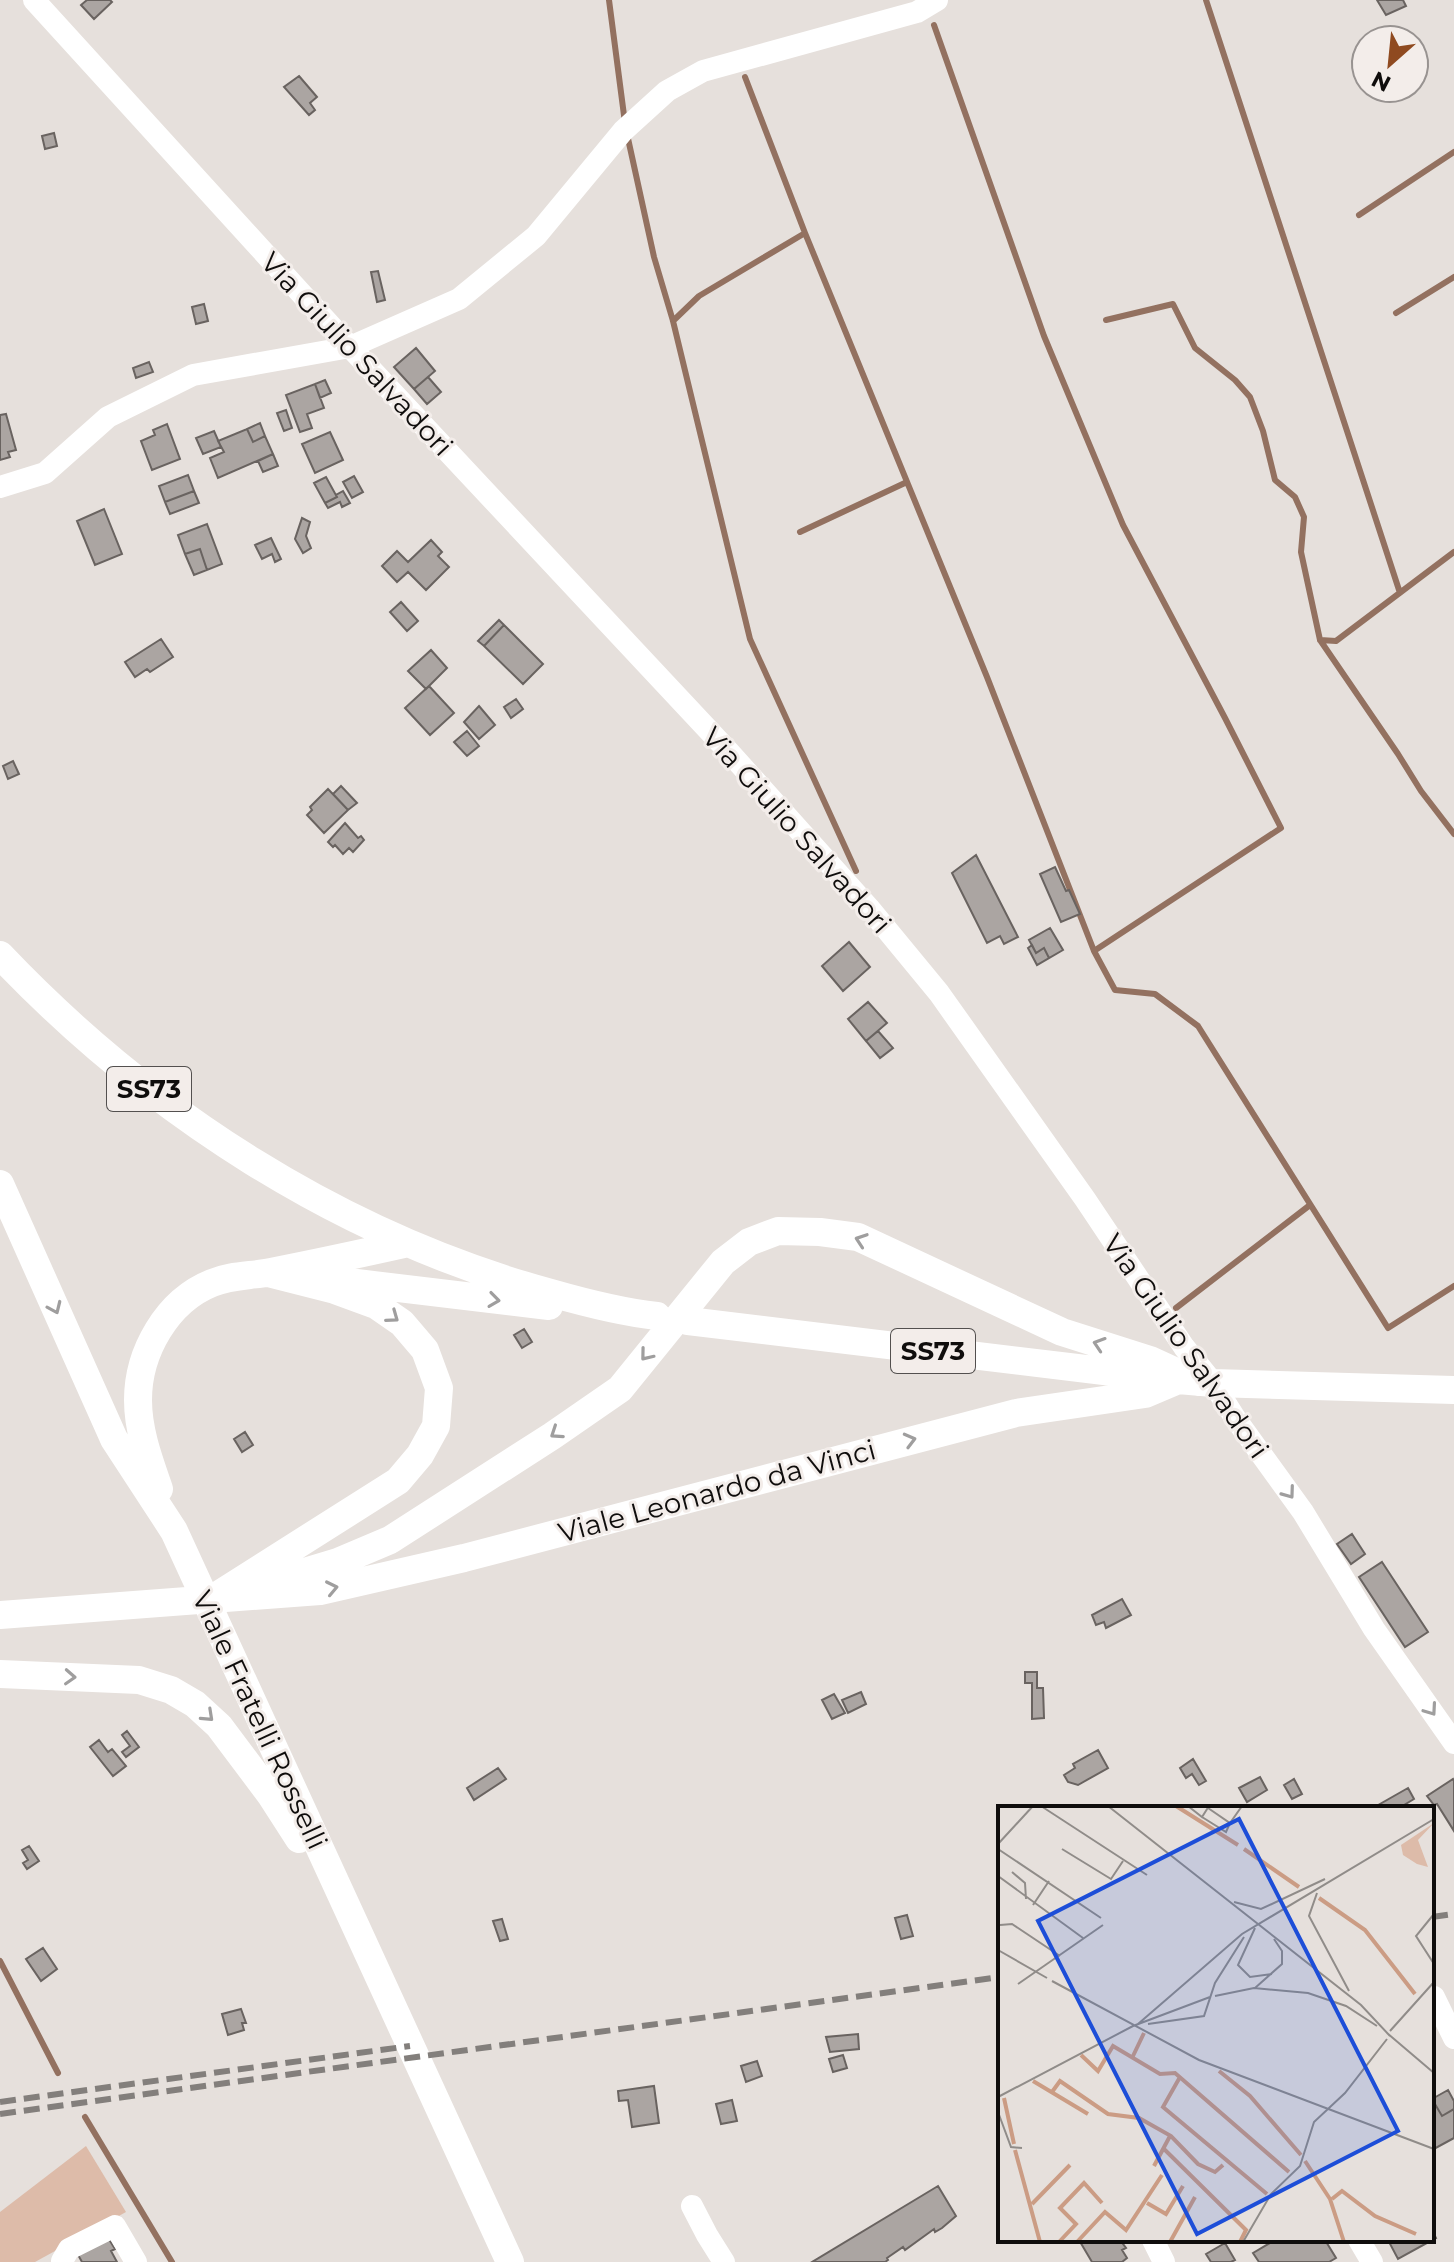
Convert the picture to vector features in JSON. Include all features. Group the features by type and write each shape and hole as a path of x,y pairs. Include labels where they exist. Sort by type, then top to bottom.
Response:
{"main road":[{"name":"SS73","path":"0,955 42,999 100,1050 181,1113 253,1162 317,1198 408,1243 501,1278 618,1312 657,1316"},
{"name":"Viale Fratelli Rosselli","path":"0,1184 114,1439 174,1531 510,2262"},
{"name":"Viale Leonardo da Vinci","path":"255,1597 285,1578 338,1562 390,1540 620,1389 723,1262 749,1242 778,1231 858,1237 1062,1332 1150,1360 1196,1381"},
{"path":"174,1531 146,1450 138,1400 145,1361 169,1314 196,1290 236,1275 268,1273 408,1243 405,1266 389,1286"},
{"path":"268,1273 528,1305 618,1312"},
{"path":"211,1599 398,1481 420,1455 436,1426 439,1388 425,1350 402,1323 376,1305 335,1290 268,1273"},
{"name":"SS73","path":"688,1321 1196,1381 1454,1390"},
{"name":"Viale Leonardo da Vinci","path":"0,1615 320,1591 394,1575 1016,1413 1145,1394 1196,1381"},
{"path":"0,1674 139,1680 171,1690 195,1704 219,1726 270,1794 350,1917"}],"street":[{"name":"Via Giulio Salvadori","path":"34,0 350,347 729,752 869,908 939,993 1085,1199 1184,1347 1196,1381 1235,1418 1303,1512 1374,1629 1454,1743"},
{"path":"0,487 45,473 108,417 193,375 350,347 459,299 536,236 623,131 667,91 703,71 917,12 937,0"},
{"path":"1440,1996 1454,2038"},
{"path":"692,2206 724,2262"},
{"path":"62,2262 69,2249 115,2226 136,2262"},
{"path":"1154,2242 1164,2262"},
{"path":"1360,2242 1372,2262"}],"shaded area":[{"path":"86,2146 126,2212 35,2262 0,2262 0,2212"}],"building":[{"path":"87,0 112,2 94,19 81,5"},
{"path":"1377,0 1403,0 1406,6 1386,15"},
{"path":"299,76 317,97 310,103 315,110 309,115 284,87"},
{"path":"54,133 57,146 45,149 42,136"},
{"path":"378,271 385,300 377,302 371,272"},
{"path":"204,304 208,321 196,324 192,307"},
{"path":"416,348 435,371 414,389 394,367"},
{"path":"149,362 153,372 136,378 133,368"},
{"path":"428,377 441,392 427,404 414,389"},
{"path":"325,380 331,393 320,398 315,384"},
{"path":"315,384 324,408 307,414 312,428 300,432 286,395"},
{"path":"286,410 292,428 284,431 277,413"},
{"path":"6,414 16,450 8,452 10,457 0,460 0,415"},
{"path":"260,423 265,436 253,442 247,429"},
{"path":"167,424 180,459 152,470 141,441 155,435 153,430"},
{"path":"247,429 253,442 265,436 273,454 218,478 210,458 224,452 218,441"},
{"path":"214,431 221,447 203,454 196,438"},
{"path":"330,432 343,460 315,473 302,444"},
{"path":"273,454 278,466 263,472 258,461"},
{"path":"188,475 194,491 165,502 159,486"},
{"path":"354,476 363,492 352,498 343,482"},
{"path":"326,477 337,497 325,503 314,483"},
{"path":"194,491 199,503 170,514 165,502"},
{"path":"343,491 350,503 342,507 340,502 328,508 325,503"},
{"path":"104,509 122,554 95,565 77,521"},
{"path":"302,518 310,522 306,536 311,548 303,553 295,539"},
{"path":"207,524 222,564 207,570 200,549 185,554 178,535"},
{"path":"271,538 281,559 275,562 272,554 262,559 255,545"},
{"path":"431,540 442,552 438,556 449,567 426,590 408,572 397,582 382,566 397,551 408,562"},
{"path":"200,549 207,570 194,575 185,554"},
{"path":"401,602 418,621 407,631 390,612"},
{"path":"499,620 504,625 484,646 478,641"},
{"path":"504,625 543,664 523,684 484,646"},
{"path":"161,639 173,657 150,672 147,669 135,677 125,662"},
{"path":"431,650 447,668 426,689 408,671"},
{"path":"429,686 454,713 430,735 405,708"},
{"path":"516,699 523,709 511,718 504,707"},
{"path":"479,706 495,725 479,739 464,722"},
{"path":"467,731 479,746 467,756 454,742"},
{"path":"13,761 19,774 8,779 3,766"},
{"path":"341,786 357,803 348,810 333,794"},
{"path":"328,789 348,810 324,833 307,815 312,810 310,807"},
{"path":"345,823 358,838 361,836 364,840 353,852 349,848 343,854 328,842"},
{"path":"976,855 1018,937 1004,944 1000,936 987,943 952,873"},
{"path":"1055,867 1080,914 1061,922 1040,874"},
{"path":"1050,928 1063,950 1049,958 1044,948 1036,953 1029,940"},
{"path":"849,942 870,967 843,991 822,966"},
{"path":"1032,945 1036,953 1044,948 1049,958 1037,965 1028,948"},
{"path":"868,1002 887,1023 866,1041 848,1019"},
{"path":"878,1031 893,1048 880,1058 866,1041"},
{"path":"524,1329 532,1342 522,1348 514,1335"},
{"path":"245,1432 253,1445 242,1452 234,1439"},
{"path":"1352,1534 1365,1554 1351,1564 1337,1544"},
{"path":"1382,1562 1428,1632 1405,1647 1359,1577"},
{"path":"1122,1599 1131,1615 1106,1628 1104,1622 1096,1625 1092,1615"},
{"path":"1025,1672 1037,1672 1037,1688 1043,1688 1044,1718 1032,1719 1032,1683 1025,1683"},
{"path":"861,1692 866,1704 848,1713 842,1700"},
{"path":"834,1694 845,1713 832,1719 822,1700"},
{"path":"127,1731 139,1747 126,1757 122,1752 130,1746 122,1735"},
{"path":"99,1740 108,1752 112,1749 126,1766 113,1776 90,1747"},
{"path":"1098,1750 1108,1768 1078,1785 1068,1782 1064,1775 1075,1768 1073,1764"},
{"path":"1193,1759 1206,1781 1199,1785 1192,1774 1186,1778 1180,1768"},
{"path":"498,1768 506,1779 474,1800 467,1788"},
{"path":"1260,1777 1267,1790 1247,1802 1239,1788"},
{"path":"1294,1779 1302,1794 1292,1799 1284,1785"},
{"path":"1453,1779 1454,1831 1437,1804 1434,1805 1427,1796"},
{"path":"1408,1788 1414,1799 1402,1806 1376,1806"},
{"path":"29,1846 39,1861 27,1869 23,1863 28,1860 22,1850"},
{"path":"907,1915 913,1936 901,1939 895,1918"},
{"path":"502,1919 508,1939 500,1941 493,1921"},
{"path":"43,1948 57,1969 41,1981 26,1959"},
{"path":"241,2009 246,2023 242,2023 244,2030 228,2035 222,2014"},
{"path":"858,2034 859,2049 830,2052 826,2037"},
{"path":"843,2055 847,2068 833,2072 829,2059"},
{"path":"757,2061 762,2076 746,2082 741,2066"},
{"path":"654,2086 659,2123 632,2127 628,2100 619,2101 618,2091"},
{"path":"1448,2090 1454,2101 1454,2109 1442,2116 1434,2098"},
{"path":"732,2100 737,2121 721,2124 716,2104"},
{"path":"1434,2102 1442,2116 1454,2109 1454,2138 1434,2149"},
{"path":"938,2186 956,2216 942,2228 935,2232 934,2229 905,2250 903,2247 885,2262 812,2262"},
{"path":"107,2236 115,2249 111,2251 117,2262 82,2262 77,2253"},
{"path":"1080,2242 1122,2242 1126,2248 1122,2250 1127,2258 1122,2262 1092,2262"},
{"path":"1272,2242 1326,2242 1336,2258 1329,2262 1259,2262 1253,2253"},
{"path":"1389,2242 1429,2242 1398,2259"},
{"path":"1225,2243 1235,2260 1211,2262 1206,2254"}],"waterway":[{"path":"609,0 625,123"},
{"path":"1206,0 1400,593"},
{"path":"934,25 1044,336 1123,525 1281,828 1094,951"},
{"path":"745,77 1094,951 1115,990 1155,994 1198,1026 1388,1328 1454,1286"},
{"path":"627,134 654,257 673,321 750,639 856,871"},
{"path":"1359,215 1454,152"},
{"path":"673,321 699,296 805,233"},
{"path":"1396,313 1454,277"},
{"path":"1106,320 1173,304 1195,348 1235,380 1250,397 1263,431 1275,480 1295,497 1304,517 1301,552 1320,640 1421,791 1454,834"},
{"path":"800,532 907,482"},
{"path":"1320,640 1336,641 1454,552"},
{"path":"1176,1308 1310,1205"},
{"path":"0,1961 58,2073"},
{"path":"85,2117 172,2262"}],"railway":[{"path":"1434,1917 1454,1914"},
{"path":"0,2114 998,1977"},
{"path":"0,2102 410,2046"}]}
